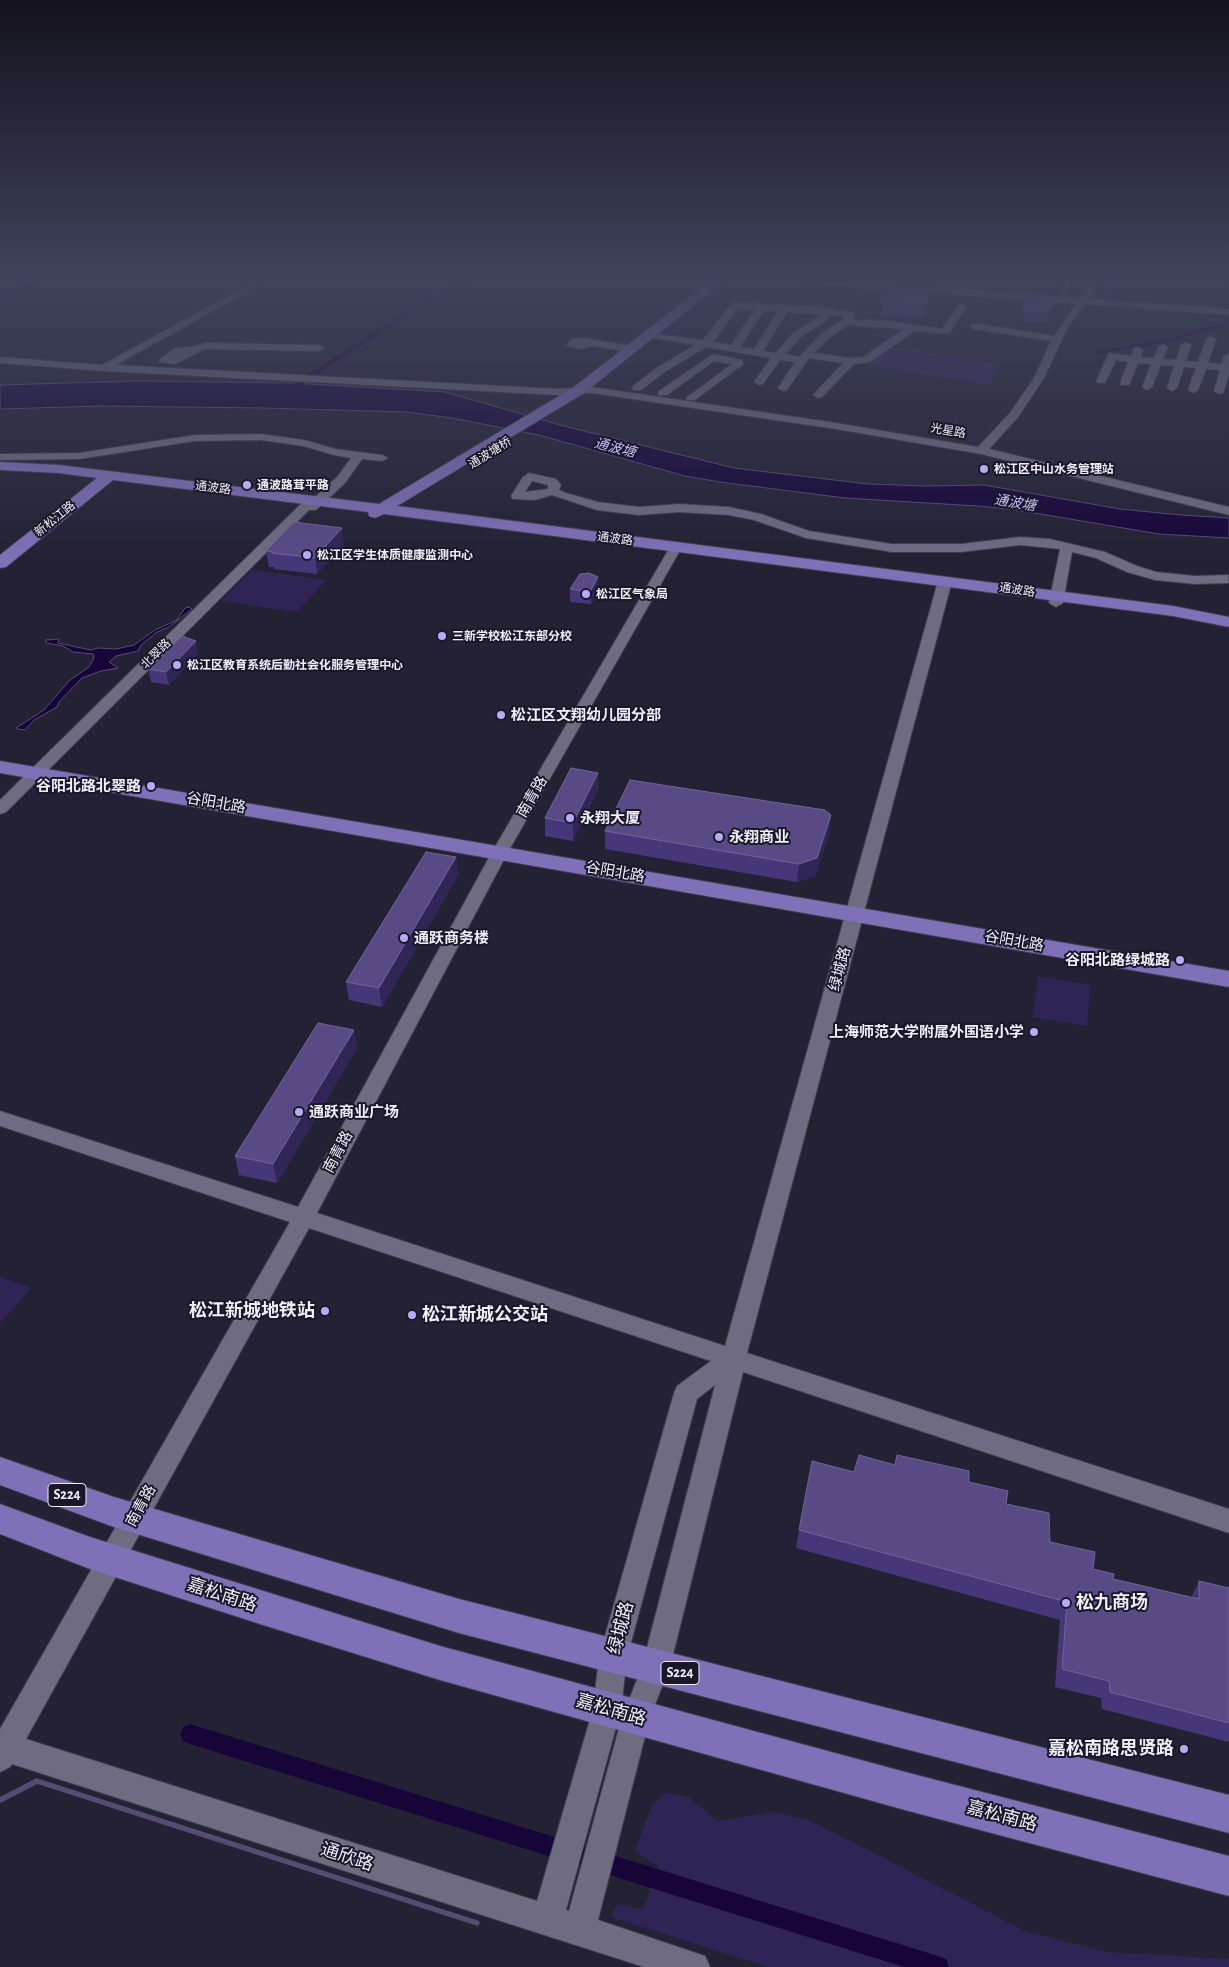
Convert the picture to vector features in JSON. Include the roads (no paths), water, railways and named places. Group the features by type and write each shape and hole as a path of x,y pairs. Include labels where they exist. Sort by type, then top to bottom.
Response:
{"main road":[{"path":"585,390 604,373"},
{"path":"585,390 608,373"},
{"name":"通波塘桥","path":"391,509 585,390"},
{"name":"通波路","path":"0,466 59,469 100,478"},
{"name":"通波路","path":"0,475 100,478 312,504 391,509 675,550 1057,599 1229,629"},
{"name":"新松江路","path":"0,552 100,478"},
{"name":"新松江路","path":"0,563 100,478"},
{"name":"通波路","path":"1057,599 1173,611 1229,622"},
{"name":"谷阳北路","path":"0,767 1229,979"},
{"name":"S224","path":"0,1471 134,1518 459,1616 1229,1814"},
{"name":"嘉松南路","path":"0,1520 111,1560 440,1663 905,1791 1229,1876"}],"street":[{"name":"光星路","path":"207,373 558,392 585,390 836,426 981,451 1229,511"},
{"path":"637,388 659,373"},
{"path":"663,393 692,373"},
{"path":"691,398 726,373"},
{"path":"759,382 766,373"},
{"path":"784,388 794,373"},
{"path":"818,395 840,373"},
{"path":"981,451 1014,415 1041,373"},
{"path":"1101,381 1105,373"},
{"path":"1125,383 1129,373"},
{"path":"1147,387 1153,373"},
{"path":"1172,388 1177,373"},
{"path":"1194,390 1200,373"},
{"path":"1219,391 1225,373"},
{"path":"0,457 79,456 212,437 261,437 290,440 334,452 382,458"},
{"name":"北翠路","path":"0,809 312,504 341,480 359,455"},
{"path":"553,491 562,496 597,506 627,510 679,508 742,513 806,534 892,548 946,549 1020,541 1050,543 1100,554 1132,569 1162,577 1195,580 1229,577"},
{"path":"1057,599 1067,546"},
{"name":"南青路","path":"2,1750 303,1218 500,852 675,550"},
{"name":"绿城路","path":"551,1908 579,1808 621,1713 656,1667 734,1358 945,584"},
{"path":"0,1118 1229,1521"},
{"name":"绿城路","path":"582,1919 609,1817 621,1713 613,1657 686,1393 734,1358"},
{"name":"通欣路","path":"2,1750 551,1908 582,1919 694,1967"}],"water":[{"name":"通波塘","path":"137,381 292,383 445,392 560,425 734,468 868,484 925,486 984,485 1120,509 1229,518 1229,538 1159,534 1017,510 845,498 720,482 685,476 539,435 452,418 407,412 100,406 0,409 0,385"},
{"path":"189,607 192,609 169,627 157,632 141,645 138,651 116,656 109,662 118,668 101,671 82,678 59,702 57,707 34,720 25,730 16,728 44,710 70,680 89,667 94,658 93,654 73,652 63,646 46,643 46,640 59,639 58,643 91,650 98,648 116,649 134,645 155,630 177,620 185,608"}],"waterway":[{"path":"285,392 315,373"},
{"path":"190,1734 938,1967"},
{"path":"0,1800 37,1781 477,1923"}],"place":[{"name":"松江区中山水务管理站","path":"984,469"},
{"name":"通波路茸平路","path":"247,485"},
{"name":"松江区学生体质健康监测中心","path":"307,555"},
{"name":"松江区气象局","path":"586,594"},
{"name":"三新学校松江东部分校","path":"442,636"},
{"name":"松江区教育系统后勤社会化服务管理中心","path":"177,665"},
{"name":"松江区文翔幼儿园分部","path":"501,715"},
{"name":"谷阳北路北翠路","path":"151,786"},
{"name":"永翔大厦","path":"570,818"},
{"name":"永翔商业","path":"719,837"},
{"name":"通跃商务楼","path":"404,938"},
{"name":"谷阳北路绿城路","path":"1180,960"},
{"name":"上海师范大学附属外国语小学","path":"1034,1032"},
{"name":"通跃商业广场","path":"299,1112"},
{"name":"松江新城地铁站","path":"325,1311"},
{"name":"松江新城公交站","path":"412,1315"},
{"name":"松九商场","path":"1066,1603"},
{"name":"嘉松南路思贤路","path":"1184,1749"}]}
